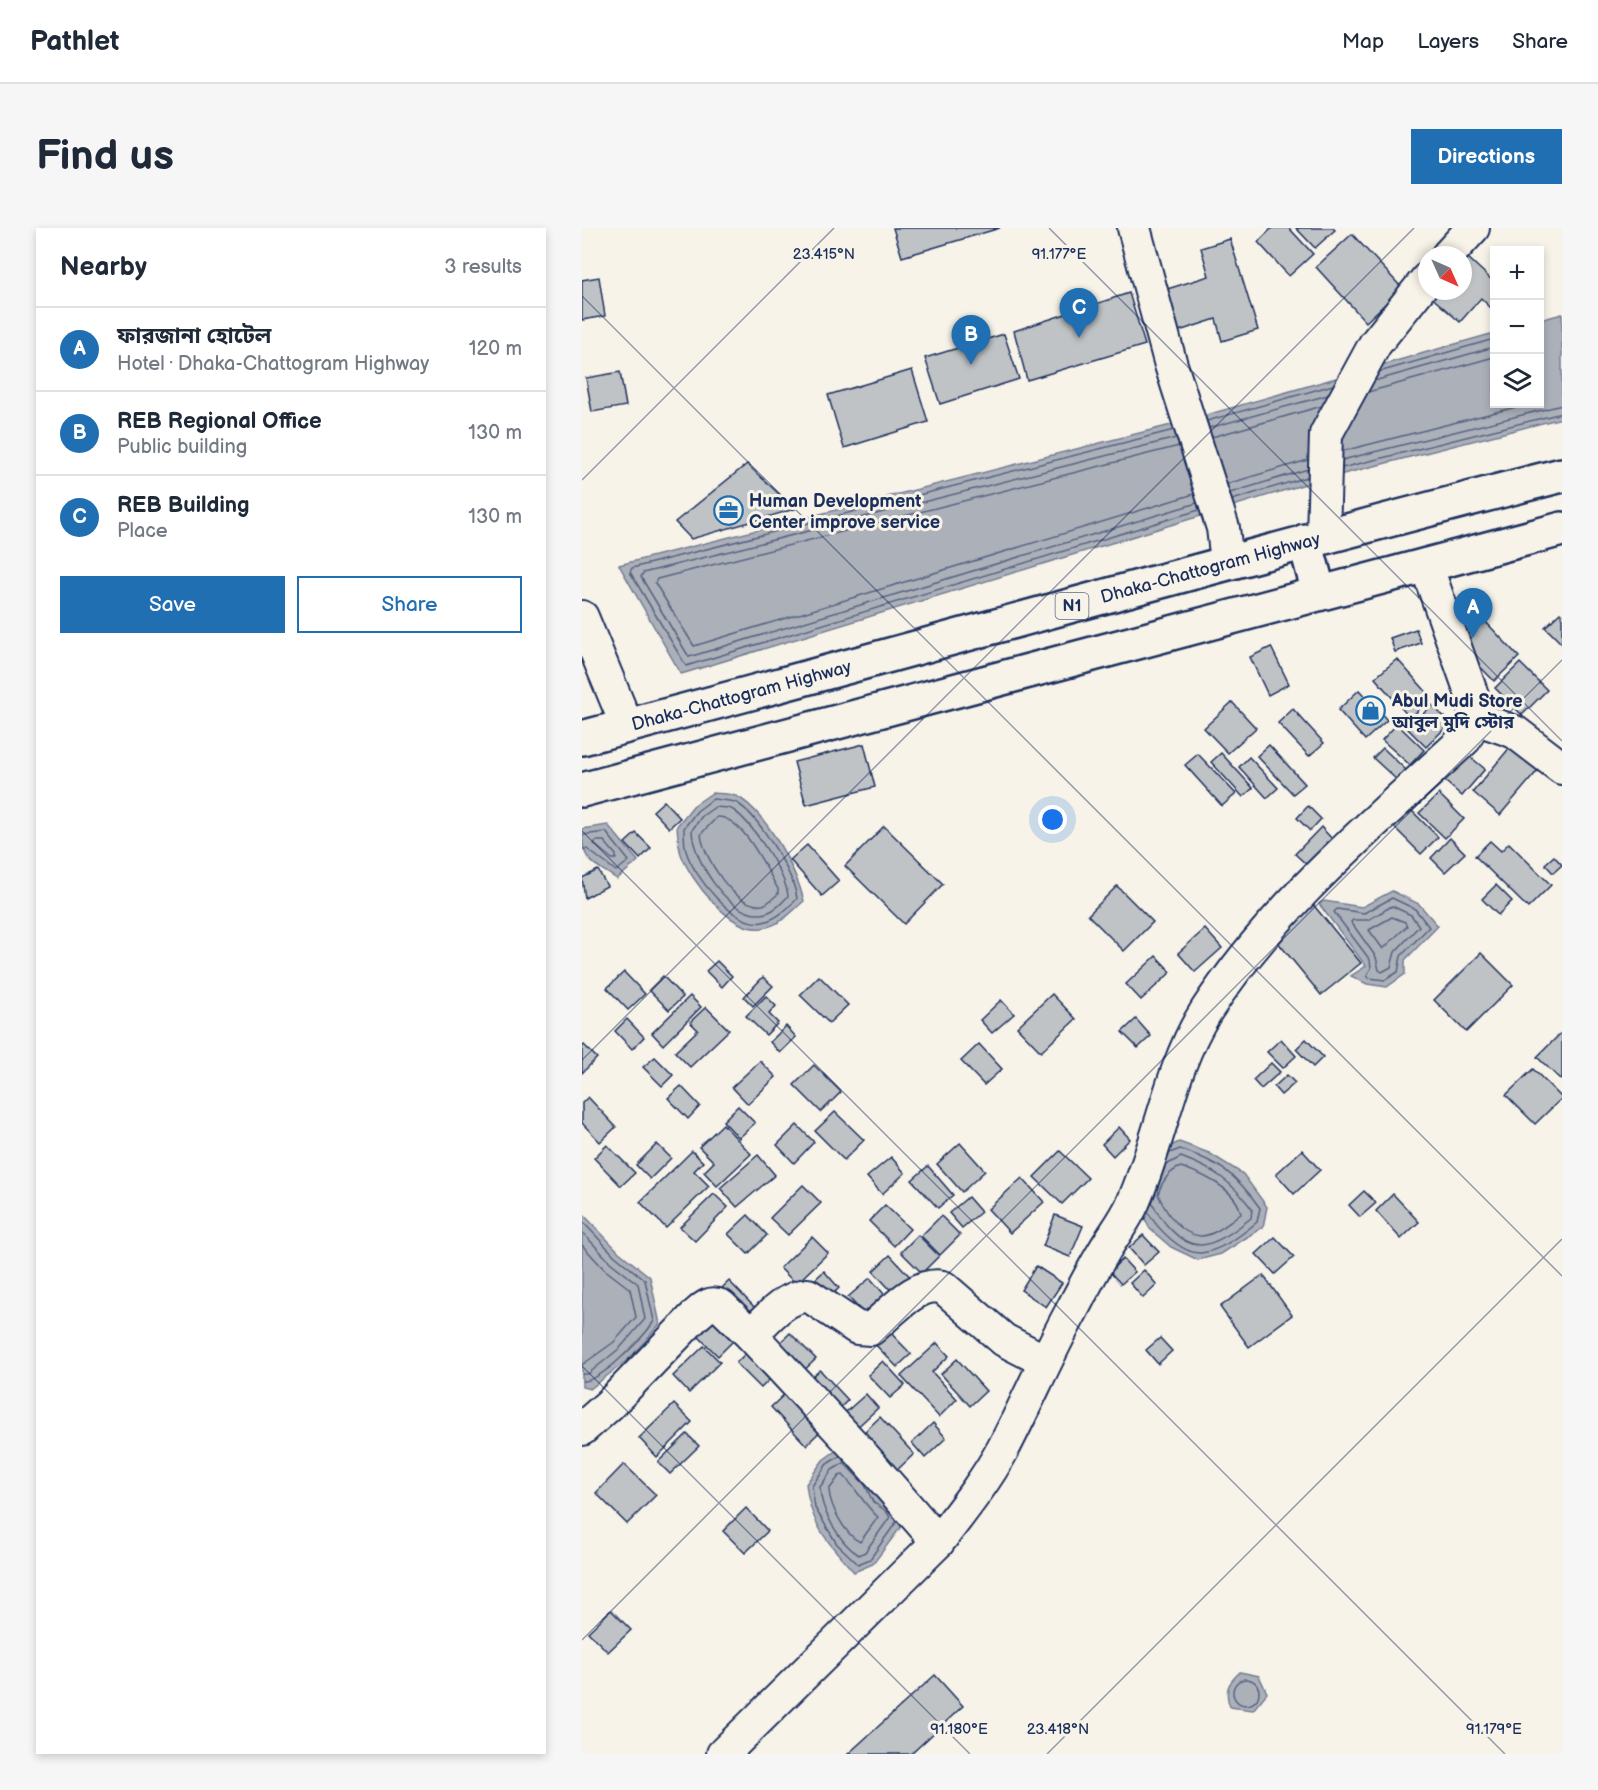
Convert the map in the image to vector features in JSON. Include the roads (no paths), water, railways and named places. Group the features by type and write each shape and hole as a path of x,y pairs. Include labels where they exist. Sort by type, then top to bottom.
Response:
{"highway":[{"name":"Dhaka-Chattogram Highway","path":"582,738 864,664 1314,538 1562,475"},
{"path":"582,790 1562,529"},
{"path":"1314,538 1319,593"}],"street":[{"path":"1134,228 1171,365 1223,528 1227,562"},
{"path":"1456,246 1473,228"},
{"path":"1314,538 1326,434 1375,344 1418,290"},
{"path":"723,1754 938,1542 969,1502 1002,1451 1045,1361 1103,1253 1132,1205 1185,1051 1206,1012 1263,936 1348,847 1465,739 1475,718 1473,698 1426,565"},
{"path":"582,617 627,726"},
{"path":"1475,718 1515,732 1562,768"},
{"path":"751,1335 787,1302 808,1295 857,1328 871,1329 920,1288 933,1285 943,1287 1004,1340 1045,1361"},
{"path":"582,1429 610,1404 707,1305 720,1306 751,1335 859,1451 938,1542"}],"water":[{"path":"1562,314 1562,418 1312,482 681,674 619,565 1175,424 1490,334 1490,408 1544,408 1544,319"},
{"path":"712,793 737,796 750,806 761,817 780,844 795,874 804,901 785,918 768,927 750,927 725,914 702,890 680,851 677,826 693,806"},
{"path":"608,825 638,861 617,879 590,860 586,855 582,840 582,829"},
{"path":"1392,891 1419,904 1438,926 1405,960 1405,974 1387,987 1367,984 1351,976 1366,966 1319,904 1324,901 1362,907"},
{"path":"1179,1142 1209,1153 1243,1174 1267,1207 1263,1227 1221,1254 1198,1260 1171,1247 1150,1229 1134,1196 1160,1151"},
{"path":"582,1213 619,1252 650,1277 660,1324 630,1358 590,1389 582,1387"},
{"path":"845,1444 906,1520 873,1564 854,1572 828,1542 816,1522 806,1484 823,1460"},
{"path":"1240,1672 1259,1676 1267,1693 1253,1710 1230,1707 1227,1696 1228,1687"}],"place":[{"name":"REB Building","path":"1079,338"},
{"name":"REB Regional Office","path":"971,365"},
{"name":"Human Development Center improve service","path":"728,511"},
{"name":"ফারজানা হোটেল","path":"1473,638"},
{"name":"Abul Mudi Store আবুল মুদি স্টোর","path":"1371,711"}]}
